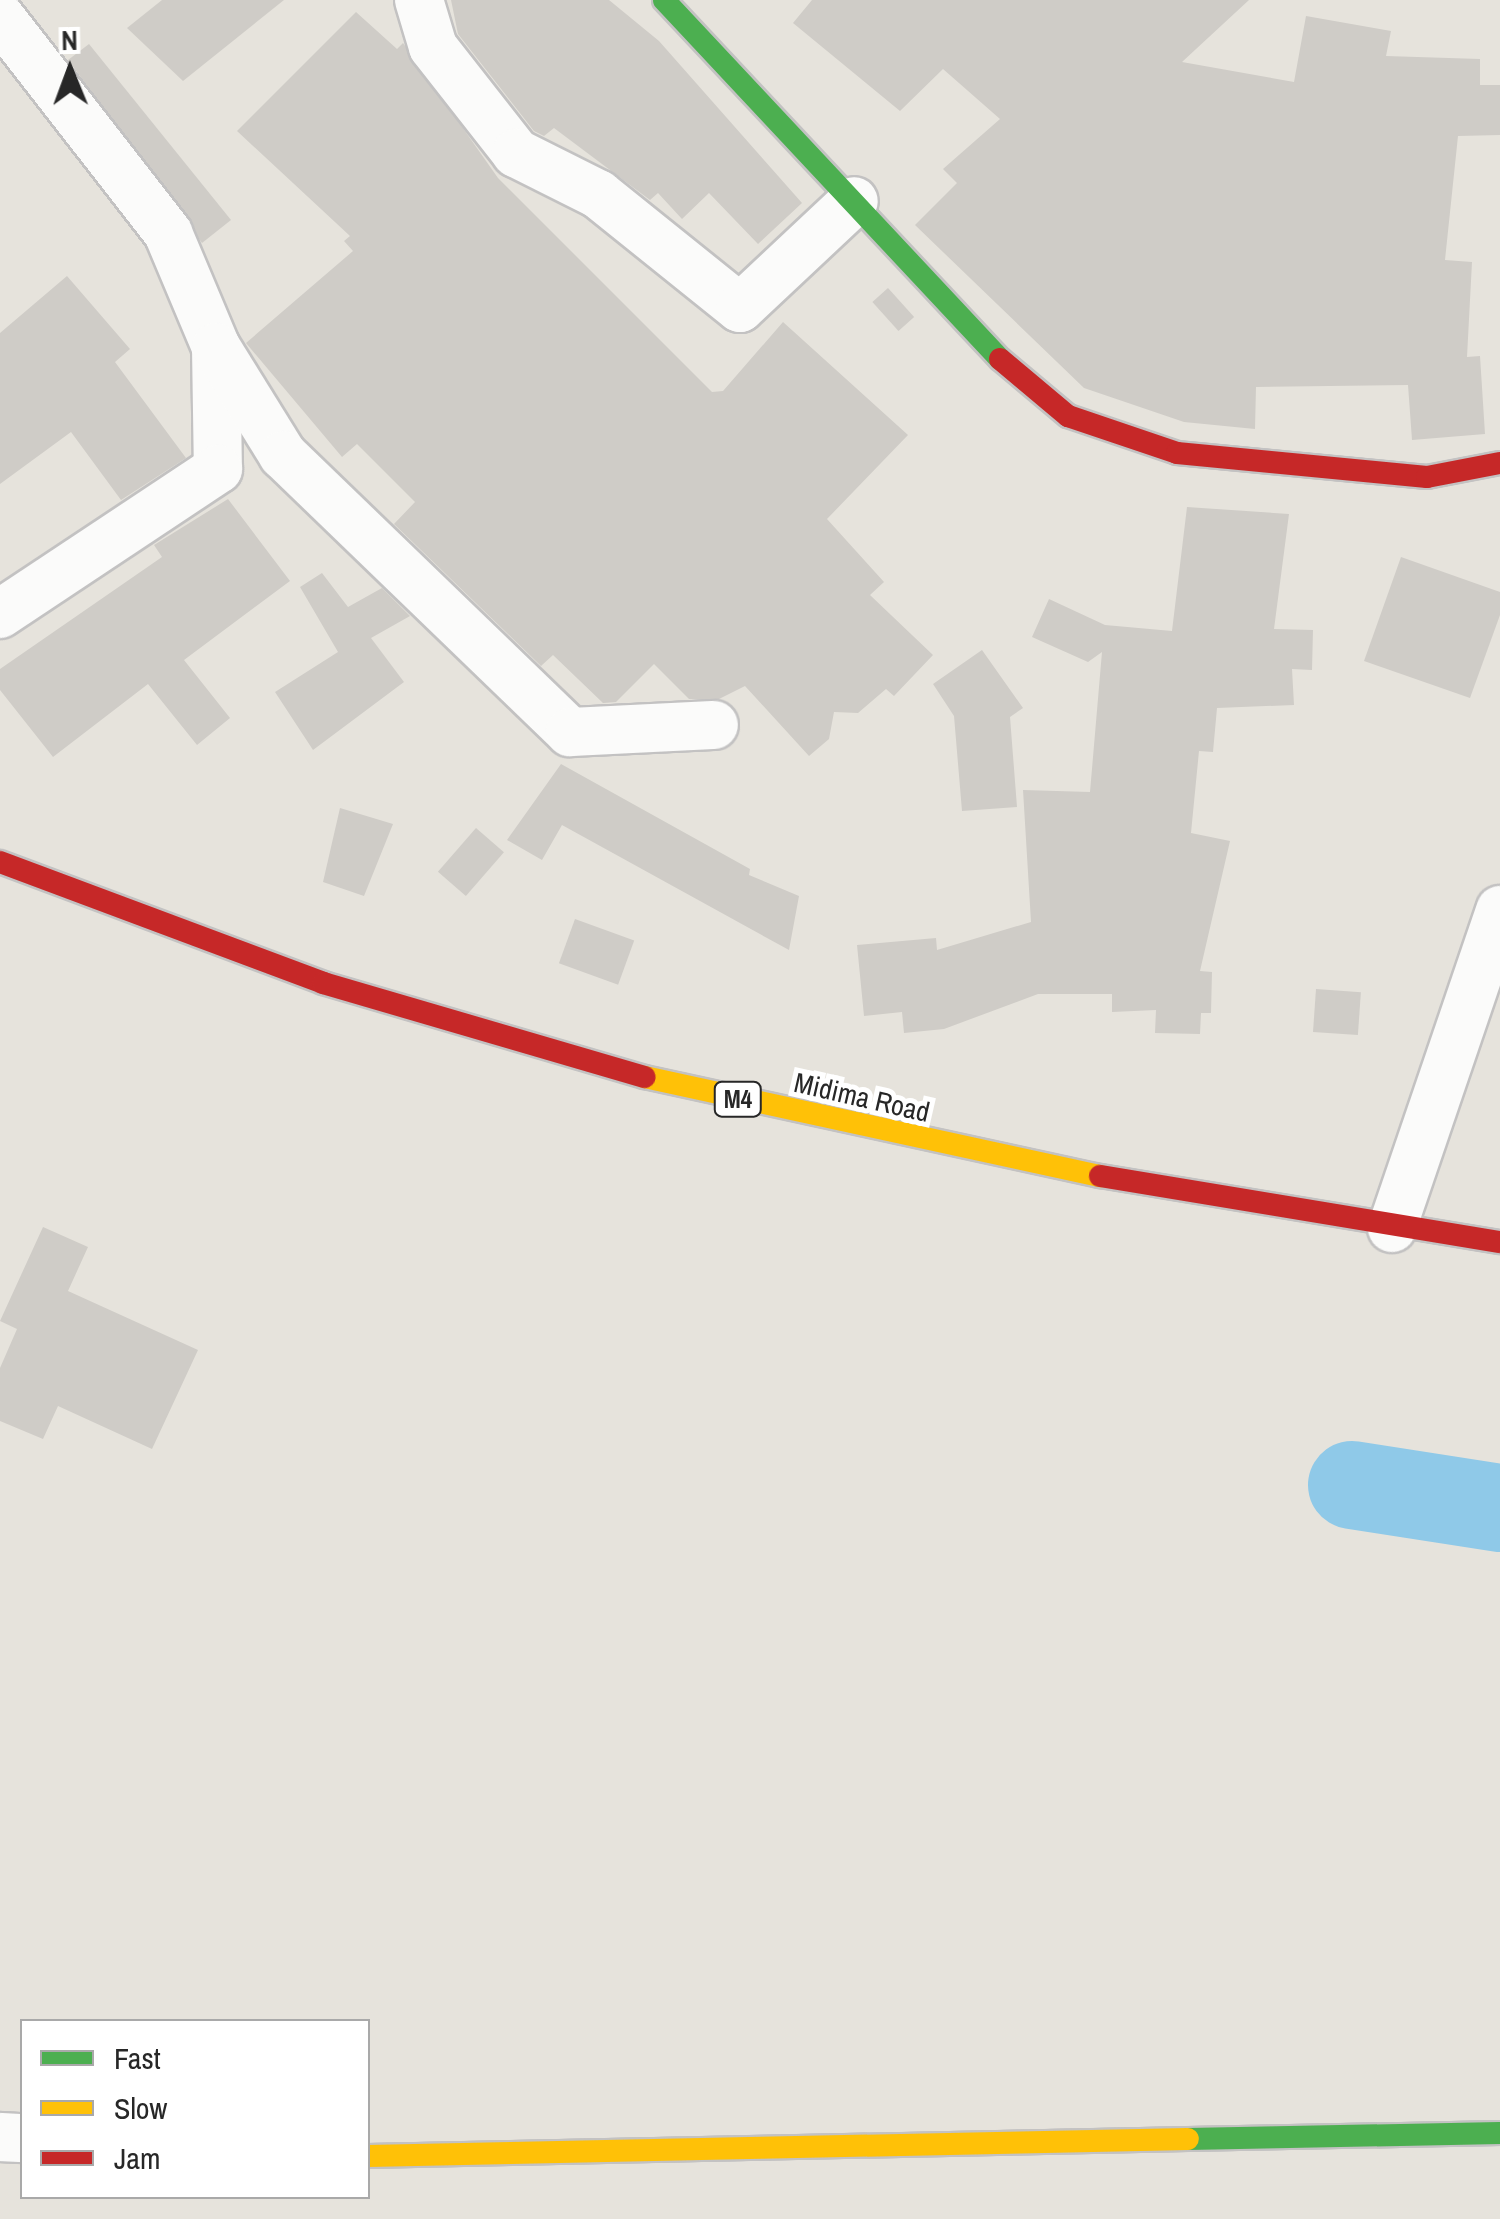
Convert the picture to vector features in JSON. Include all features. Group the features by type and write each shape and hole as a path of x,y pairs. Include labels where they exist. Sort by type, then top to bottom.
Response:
{"street":[{"path":"419,0 433,47 516,153 598,194 740,308 854,201"},
{"path":"664,0 854,201 983,345 1068,416 1177,453 1427,477 1500,463"},
{"path":"0,16 168,233 216,347 283,454 570,732 714,726"},
{"path":"0,614 218,469 216,347"},
{"name":"Midima Road","path":"0,862 324,983 649,1078 1000,1160 1392,1228 1500,1242"},
{"path":"1392,1228 1500,910"},
{"path":"370,2156 1500,2132"}],"building":[{"path":"162,0 284,0 183,81 127,28"},
{"path":"451,0 609,0 659,41 802,203 758,244 709,193 682,219 658,193 650,200 554,128 544,136 534,131 458,34"},
{"path":"812,0 1249,0 1182,62 1294,82 1306,16 1391,31 1386,56 1480,59 1480,85 1500,85 1500,135 1458,136 1445,260 1472,262 1467,357 1480,356 1485,434 1412,440 1408,385 1256,387 1255,429 1184,422 1084,388 915,225 957,183 943,169 1000,119 943,69 900,111 793,23"},
{"path":"356,12 397,49 403,43 498,178 712,392 723,391 783,322 908,435 827,519 884,582 870,595 933,655 894,696 886,689 858,713 834,712 829,739 809,756 745,686 719,699 689,699 654,664 616,702 603,703 553,655 541,666 394,524 415,502 357,444 342,457 246,343 353,251 344,241 350,236 237,131"},
{"path":"89,44 231,220 202,243 68,60"},
{"path":"67,276 130,349 115,362 186,458 121,500 71,432 0,484 0,333"},
{"path":"888,288 914,317 898,331 872,302"},
{"path":"228,499 290,581 184,660 230,718 197,745 148,684 53,757 0,690 0,669 162,557 154,545"},
{"path":"1187,507 1289,514 1274,629 1313,630 1312,670 1292,669 1294,705 1217,708 1213,752 1199,751 1191,833 1230,841 1200,971 1212,972 1211,1013 1201,1013 1200,1034 1155,1033 1156,1010 1112,1012 1112,994 1038,994 944,1029 904,1033 902,1012 864,1016 857,945 936,938 937,950 1031,922 1023,790 1090,792 1102,652 1088,662 1032,637 1049,599 1105,625 1172,631"},
{"path":"1401,557 1500,592 1500,615 1470,698 1364,661"},
{"path":"322,573 348,607 382,588 410,616 371,638 404,682 313,750 275,692 338,652 300,587"},
{"path":"982,650 1023,708 1010,717 1017,807 962,811 954,716 933,684"},
{"path":"561,764 750,869 749,875 799,896 789,950 562,825 542,860 507,840"},
{"path":"340,808 393,824 364,896 323,882"},
{"path":"476,828 504,852 466,896 438,872"},
{"path":"575,919 634,941 618,985 559,963"},
{"path":"1316,989 1361,992 1358,1035 1313,1032"},
{"path":"43,1227 88,1247 68,1291 198,1350 152,1449 58,1406 43,1439 0,1421 0,1368 17,1329 0,1321"}],"waterway":[{"path":"1352,1485 1500,1508"}],"traffic: fast":[{"path":"664,0 1000,359"},
{"path":"1188,2139 1500,2133"}],"traffic: slow":[{"path":"645,1077 1100,1176"},
{"path":"370,2156 1188,2139"}],"traffic: jam":[{"path":"1000,359 1068,416 1177,453 1427,477 1500,463"},
{"path":"0,862 323,983 645,1077"},
{"path":"1100,1176 1500,1242"}]}
